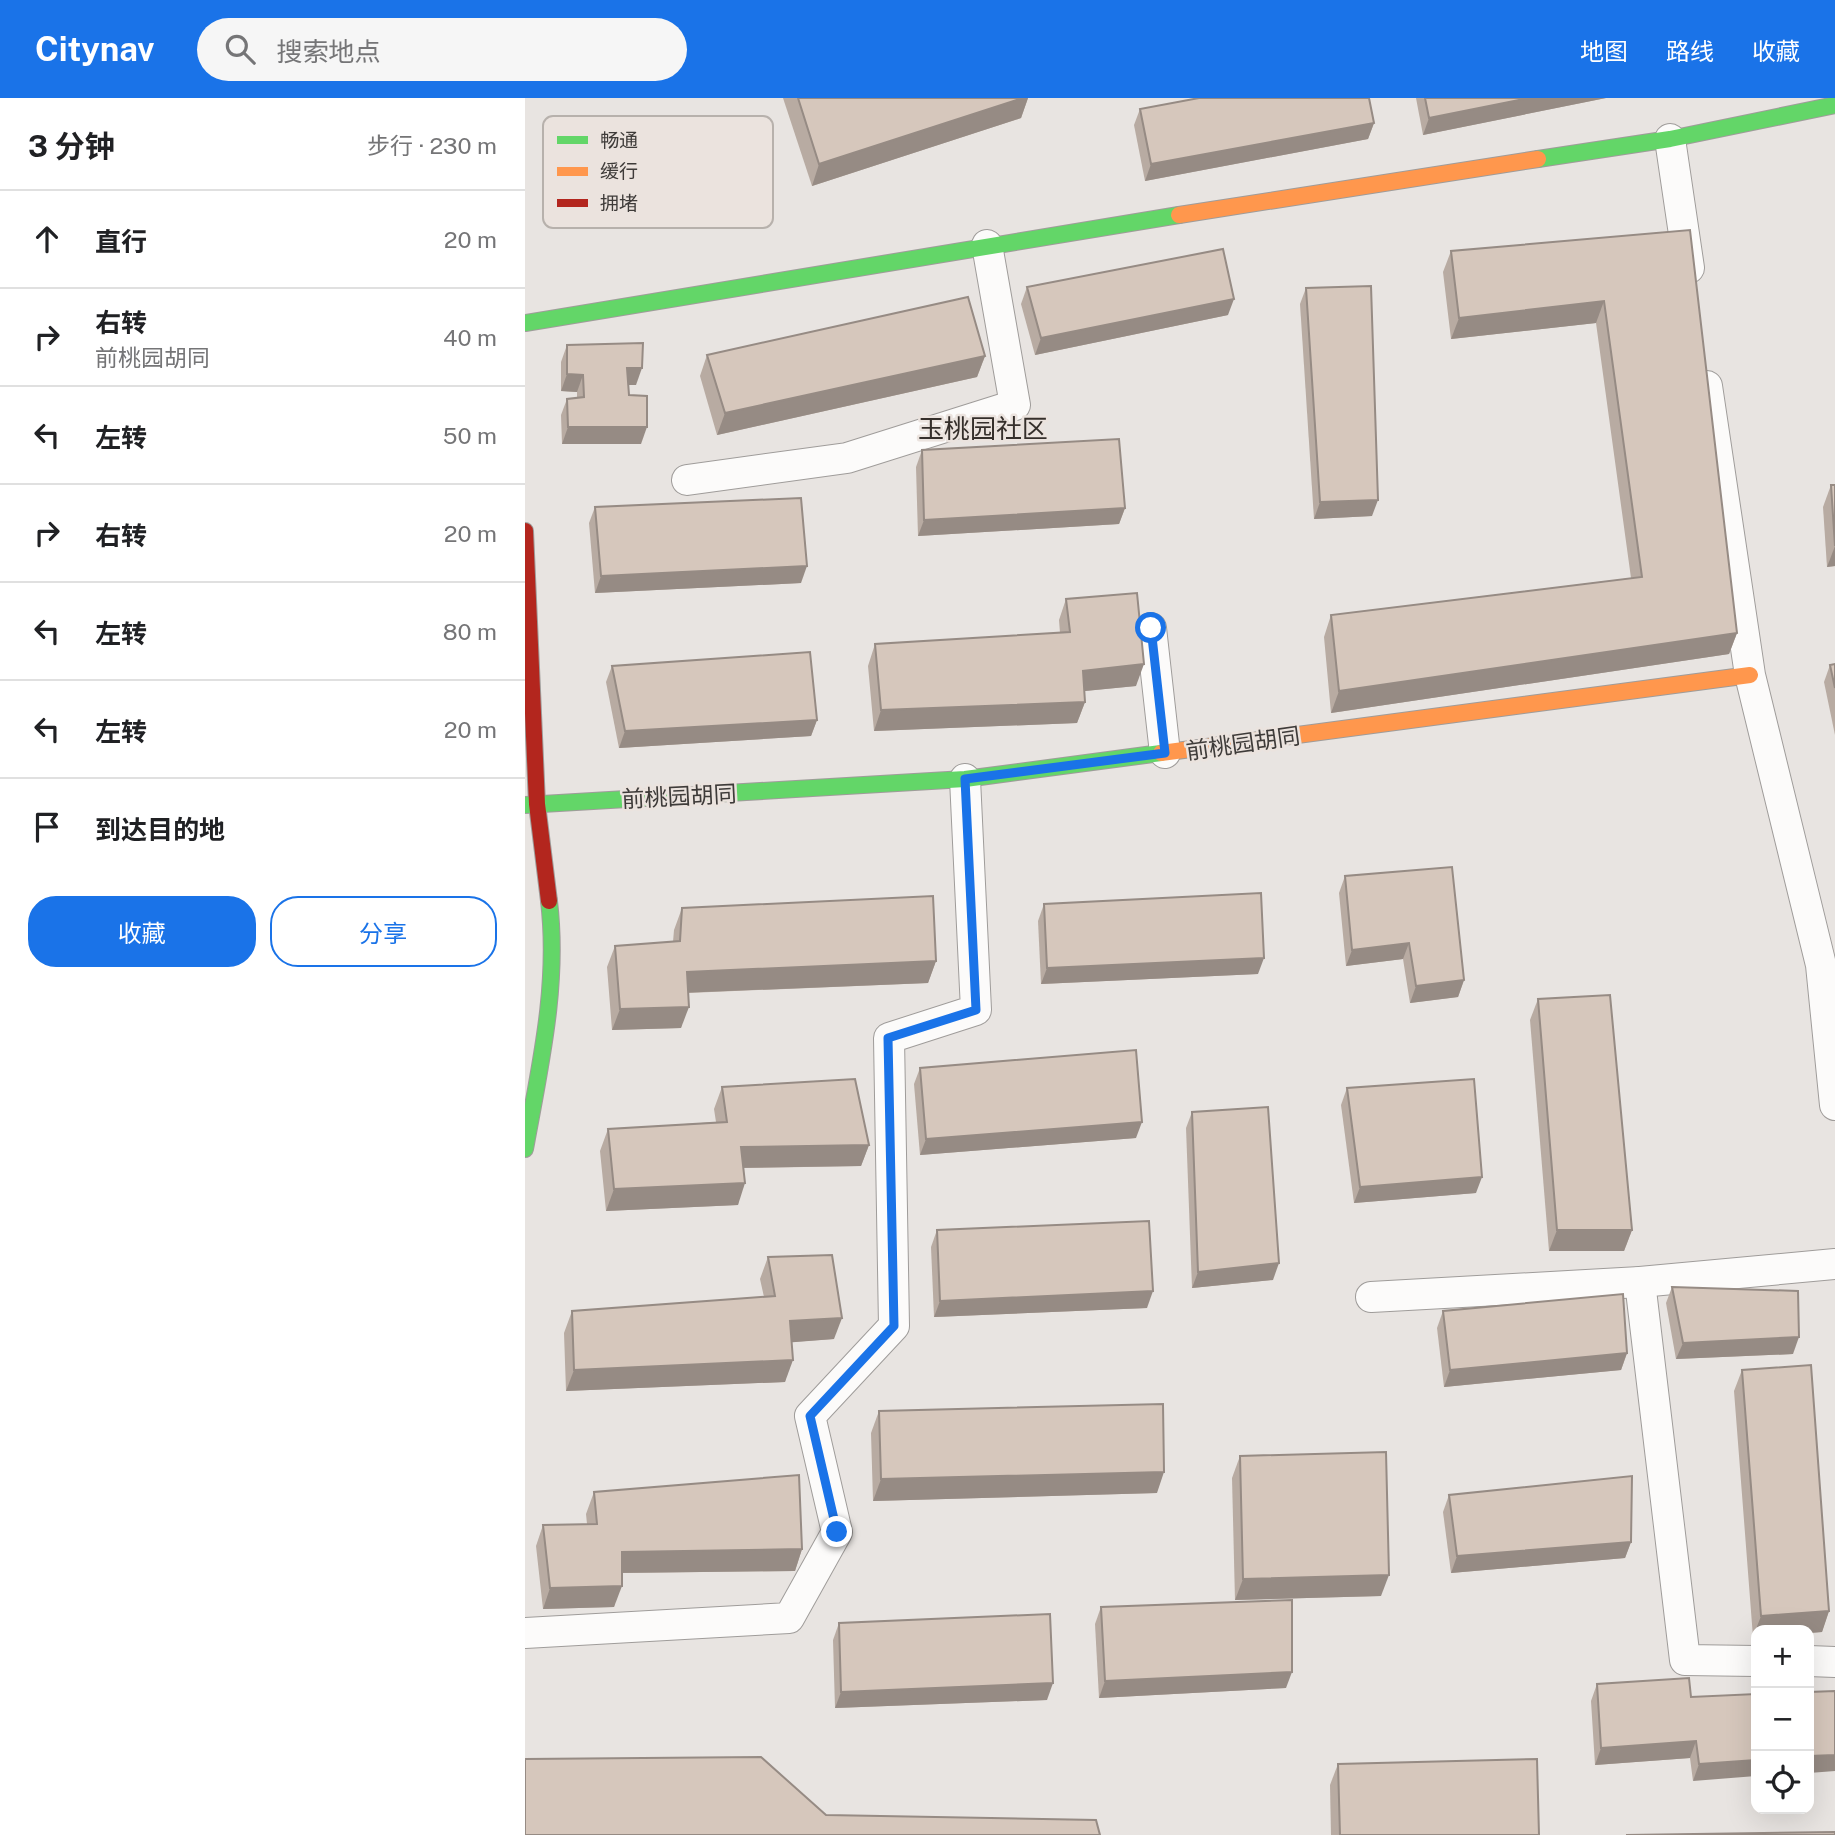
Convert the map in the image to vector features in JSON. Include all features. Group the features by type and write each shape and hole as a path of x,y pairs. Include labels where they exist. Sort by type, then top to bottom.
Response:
{"street":[{"path":"525,323 987,245 1670,139 1835,105"},
{"path":"1670,139 1693,290"},
{"path":"687,480 846,458 1015,405 987,245"},
{"path":"1703,359 1750,675 1828,964 1835,1105"},
{"path":"525,531 531,805 554,943 547,1030 525,1149"},
{"path":"1151,628 1165,753"},
{"name":"前桃园胡同","path":"531,805 965,779 1750,675"},
{"path":"525,1633 789,1618 837,1532 810,1416 894,1326 888,1038 976,1010 965,779"},
{"path":"1371,1297 1640,1282 1835,1264"},
{"path":"1640,1282 1685,1660 1751,1661"},
{"path":"1814,1661 1835,1662"}],"building":[{"path":"798,98 1023,98 819,164"},
{"path":"1199,98 1369,98 1374,123 1151,164 1140,109"},
{"path":"1425,98 1529,98 1429,118"},
{"path":"1690,230 1737,633 1339,691 1331,615 1642,577 1604,301 1459,318 1451,251"},
{"path":"1223,249 1234,299 1041,338 1027,287"},
{"path":"1371,286 1378,500 1320,502 1306,288"},
{"path":"968,297 985,356 725,413 707,355"},
{"path":"643,343 642,368 627,368 629,395 647,396 647,427 568,427 567,399 584,397 583,375 567,374 567,345"},
{"path":"1119,439 1125,508 924,520 922,450"},
{"path":"1831,485 1835,485 1835,546"},
{"path":"801,498 807,566 601,576 595,507"},
{"path":"1137,593 1144,664 1083,671 1085,702 881,710 875,644 1070,632 1066,599"},
{"path":"810,652 817,720 625,731 612,666"},
{"path":"1835,664 1835,688 1830,665"},
{"path":"1452,867 1464,980 1416,986 1409,943 1352,950 1345,876"},
{"path":"1261,893 1264,958 1047,968 1044,904"},
{"path":"933,896 936,961 687,972 689,1007 620,1009 615,946 680,941 682,908"},
{"path":"1610,995 1632,1230 1557,1230 1538,999"},
{"path":"1136,1050 1142,1122 926,1139 920,1068"},
{"path":"855,1079 869,1145 741,1147 745,1183 614,1189 608,1129 727,1122 722,1087"},
{"path":"1474,1079 1482,1177 1360,1187 1347,1088"},
{"path":"1268,1107 1279,1263 1198,1272 1192,1112"},
{"path":"1149,1221 1153,1291 940,1301 937,1230"},
{"path":"832,1255 842,1318 790,1321 793,1360 574,1370 572,1311 775,1296 768,1257"},
{"path":"1672,1287 1798,1291 1799,1337 1683,1343"},
{"path":"1623,1294 1627,1353 1450,1370 1443,1311"},
{"path":"1811,1365 1829,1611 1761,1616 1742,1370"},
{"path":"1163,1404 1164,1472 881,1479 879,1411"},
{"path":"1386,1452 1389,1575 1243,1579 1240,1456"},
{"path":"799,1475 802,1549 622,1552 622,1586 550,1588 543,1525 597,1524 594,1492"},
{"path":"1632,1476 1631,1542 1457,1556 1449,1495"},
{"path":"1292,1600 1292,1672 1105,1681 1101,1607"},
{"path":"1050,1614 1053,1683 841,1692 839,1623"},
{"path":"1689,1678 1691,1697 1751,1694 1751,1760 1699,1764 1696,1741 1601,1748 1597,1684"},
{"path":"1835,1691 1835,1755 1814,1756 1814,1692"},
{"path":"761,1757 826,1815 1096,1820 1100,1835 525,1835 525,1759"},
{"path":"1537,1759 1539,1835 1340,1835 1338,1764"},
{"path":"1835,1832 1835,1835 1626,1835"}],"traffic: fast":[{"path":"1538,159 1670,139 1835,105"},
{"path":"525,323 1179,215"},
{"path":"525,805 965,779 1161,753"},
{"path":"525,1149 550,994 552,964 549,901"}],"traffic: slow":[{"path":"1179,215 1538,159"},
{"path":"1161,753 1750,675"}],"traffic: jam":[{"path":"525,531 537,804 549,901"}],"district":[{"name":"玉桃园社区","path":"983,428"}],"route":[{"path":"837,1532 810,1416 894,1326 888,1038 976,1010 965,779 1165,753 1151,628"}]}
